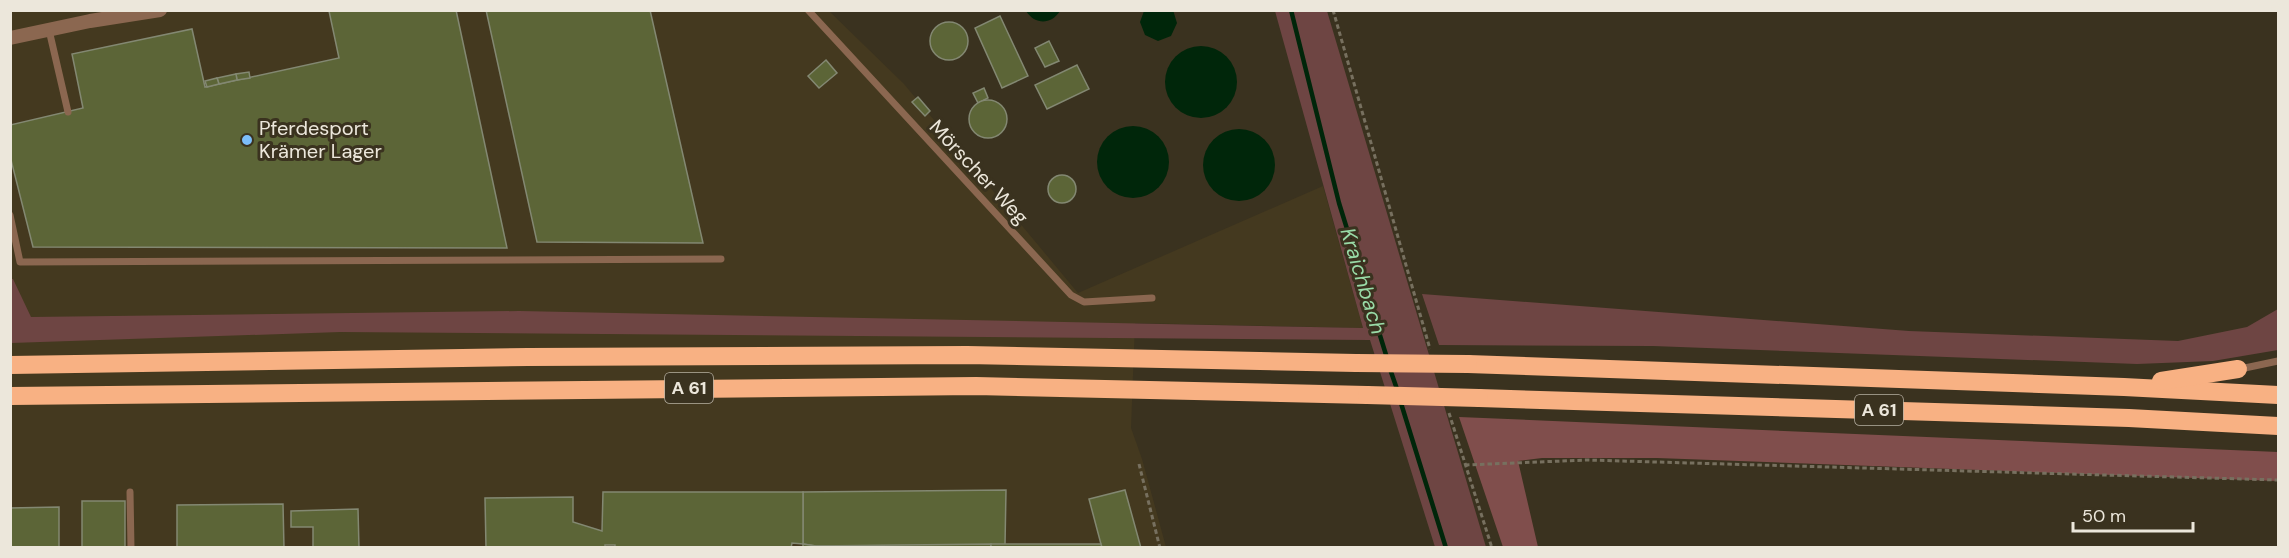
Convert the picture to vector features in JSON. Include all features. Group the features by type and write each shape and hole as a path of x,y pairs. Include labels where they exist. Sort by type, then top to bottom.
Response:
{"highway":[{"name":"A 61","path":"10,365 539,357 967,355 1468,364 2124,387 2278,395"},
{"path":"2124,387 2238,369"},
{"name":"A 61","path":"10,396 976,386 1479,398 2118,418 2278,426"}],"street":[{"path":"10,38 50,30 89,16 160,10"}],"lane":[{"name":"Mörscher Weg","path":"808,10 1071,295 1084,302 1152,298"},
{"path":"50,30 68,112"},
{"path":"10,215 20,262 721,259"},
{"path":"2238,369 2278,361"},
{"path":"130,492 131,548"}],"path":[{"path":"1333,10 1431,352"},
{"path":"1448,408 1492,548"},
{"path":"1465,465 1587,460 2278,480"},
{"path":"1139,464 1160,548"}],"shaded area":[{"path":"1173,10 1177,23 1171,36 1158,41 1145,35 1140,22 1144,11"},
{"path":"10,11 829,11 904,84 1078,293 1323,186 1363,328 1135,323 1131,428 1142,459 1166,547 11,547"},
{"path":"1026,11 1060,11 1052,19 1043,22 1034,19"},
{"path":"1275,11 1327,11 1486,547 1435,547 1370,340 340,332 11,343 10,279 13,279 31,317 519,311 1363,328"},
{"path":"1201,46 1215,49 1227,56 1234,68 1237,82 1234,96 1227,108 1215,115 1201,118 1187,115 1175,108 1168,96 1165,82 1168,68 1175,56 1187,49"},
{"path":"1133,126 1147,129 1159,136 1166,148 1169,162 1166,176 1159,188 1147,195 1133,198 1119,195 1107,188 1100,176 1097,162 1100,148 1107,136 1119,129"},
{"path":"1239,129 1253,132 1265,139 1272,151 1275,165 1272,179 1265,191 1253,198 1239,201 1225,198 1213,191 1206,179 1203,165 1206,151 1213,139 1225,132"},
{"path":"1422,294 1909,331 2178,341 2247,327 2278,309 2278,350 2213,361 2137,364 1653,346 1439,345"},
{"path":"1459,417 2278,452 2278,481 1657,458 1542,458 1518,461 1538,547 1503,547"}],"building":[{"name":"Pferdesport Krämer Lager","path":"456,10 507,248 33,247 10,156 10,125 83,108 72,54 192,29 205,87 339,58 329,11"},
{"path":"486,10 650,10 703,243 537,242"},
{"path":"1000,16 1028,76 1002,88 975,28"},
{"path":"949,22 962,28 968,41 962,54 949,60 936,54 930,41 936,28"},
{"path":"1049,41 1059,61 1045,67 1035,48"},
{"path":"826,60 837,73 819,88 808,76"},
{"path":"1077,65 1089,89 1047,109 1035,85"},
{"path":"249,72 250,78 237,80 236,74"},
{"path":"236,74 237,80 219,84 217,78"},
{"path":"217,78 219,84 207,87 205,81"},
{"path":"984,88 988,98 978,103 973,93"},
{"path":"918,97 930,111 925,116 912,102"},
{"path":"988,100 1001,106 1007,119 1001,132 988,138 975,132 969,119 975,106"},
{"path":"1062,175 1072,179 1076,189 1072,199 1062,203 1052,199 1048,189 1052,179"},
{"path":"1006,490 1005,545 816,546 803,544 803,492"},
{"path":"1125,490 1141,548 1102,548 1089,499"},
{"path":"603,492 803,492 803,544 792,543 791,548 615,548 615,545 605,545 605,548 486,548 485,498 573,497 573,522 602,531"},
{"path":"82,501 125,501 125,548 82,548"},
{"path":"283,504 284,548 177,548 177,505"},
{"path":"59,507 59,548 10,548 10,508"},
{"path":"358,509 359,548 313,548 313,527 291,527 291,511"},
{"path":"803,544 816,546 991,544 991,548 803,548"},
{"path":"991,544 1101,544 1102,548 991,548"}],"waterway":[{"name":"Kraichbach","path":"1291,10 1339,203 1387,358"},
{"name":"Kraichbach","path":"1390,369 1398,392"},
{"name":"Kraichbach","path":"1400,400 1446,548"}],"place":[{"name":"Pferdesport Krämer Lager","path":"247,140"}]}
